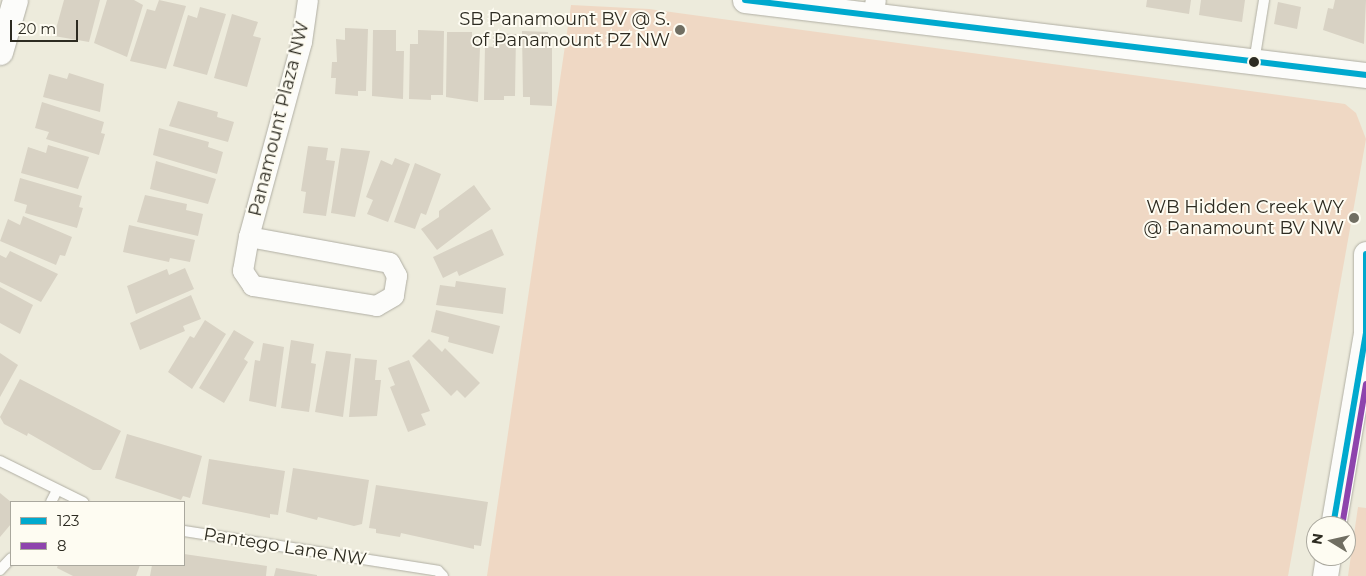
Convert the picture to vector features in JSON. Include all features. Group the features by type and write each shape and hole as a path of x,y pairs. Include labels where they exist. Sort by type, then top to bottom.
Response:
{"street":[{"path":"0,52 15,0"},
{"name":"Panamount Plaza NW","path":"249,237 390,263 397,276 394,296 377,306 253,286 243,271 249,237 302,42 308,0"},
{"path":"745,0 874,9 1254,62 1366,75"},
{"path":"1335,516 1366,332 1366,254"}],"lane":[{"path":"1254,62 1264,0"},
{"path":"0,461 56,492 80,501"},
{"path":"52,501 56,492"},
{"name":"Pantego Lane NW","path":"185,531 438,571 443,576"},
{"path":"0,570 10,559"}],"shaded area":[{"path":"571,5 649,9 1345,104 1356,113 1366,139 1288,576 487,576"},
{"path":"1358,507 1366,508 1366,576 1348,576 1349,566 1356,566 1356,521"}],"building":[{"path":"64,0 100,0 89,42 54,36"},
{"path":"107,0 134,0 143,5 127,57 94,43"},
{"path":"159,0 186,6 166,69 130,61 147,9 155,11"},
{"path":"1147,0 1191,0 1189,14 1146,7"},
{"path":"1201,0 1245,0 1242,22 1199,15"},
{"path":"1335,0 1366,0 1364,44 1323,30 1328,8 1333,9"},
{"path":"1278,2 1301,7 1297,29 1274,24"},
{"path":"200,7 226,14 207,75 173,66 188,15 197,18"},
{"path":"232,14 258,22 253,36 261,38 247,87 214,78"},
{"path":"345,28 368,29 366,91 358,91 358,96 335,94 336,78 331,78 332,62 337,62 336,39 345,40"},
{"path":"373,30 396,30 396,51 404,51 403,99 372,96"},
{"path":"418,30 444,31 443,95 431,95 431,100 409,99 410,44 418,44"},
{"path":"522,31 548,32 548,47 552,47 552,106 530,105 530,97 523,97"},
{"path":"447,32 472,32 472,47 480,47 478,102 446,97"},
{"path":"493,33 516,34 515,96 504,96 504,100 484,100 485,46 493,47"},
{"path":"69,73 104,84 100,112 43,97 49,74 67,79"},
{"path":"178,101 218,112 217,117 234,122 228,142 169,126"},
{"path":"42,102 104,122 101,133 105,134 99,155 46,139 49,132 35,128"},
{"path":"159,128 209,142 208,147 223,152 217,174 153,155"},
{"path":"48,145 89,157 78,189 21,173 28,147 46,153"},
{"path":"308,146 328,148 326,160 335,161 326,216 303,213 306,192 301,191"},
{"path":"341,148 370,151 355,217 331,213"},
{"path":"395,158 410,164 388,222 367,214 373,200 366,197 381,160 392,165"},
{"path":"156,161 216,179 208,204 150,189"},
{"path":"415,163 441,174 426,215 421,213 415,229 394,222"},
{"path":"20,178 82,196 79,207 83,208 77,228 25,213 27,205 14,201"},
{"path":"474,185 491,209 437,250 421,229 439,217 439,211"},
{"path":"145,195 187,204 186,210 203,214 198,236 137,222"},
{"path":"23,216 72,237 65,256 60,255 56,265 0,241 8,219 20,225"},
{"path":"129,225 195,240 190,262 170,258 169,262 123,252"},
{"path":"492,229 504,255 459,276 457,271 443,278 433,257"},
{"path":"10,251 58,274 41,302 0,282 0,255 6,258"},
{"path":"185,268 194,289 136,314 127,286 167,269 169,275"},
{"path":"456,281 506,288 503,314 436,305 440,285 455,287"},
{"path":"0,287 33,305 20,334 0,323"},
{"path":"191,295 201,319 183,326 185,331 140,350 130,323"},
{"path":"436,310 500,326 493,354 448,342 449,337 431,332"},
{"path":"205,320 226,334 192,389 168,372 190,336 194,338"},
{"path":"234,330 254,342 244,359 248,362 224,403 199,388"},
{"path":"429,339 442,352 445,348 480,383 465,398 457,390 451,396 412,356"},
{"path":"291,340 314,344 311,363 316,364 309,412 281,408"},
{"path":"263,343 284,347 276,407 249,401 255,360 260,361"},
{"path":"326,351 351,354 343,417 315,412"},
{"path":"0,353 18,365 0,397"},
{"path":"355,358 377,360 375,380 381,380 377,416 349,417"},
{"path":"409,360 430,411 421,414 426,425 408,432 390,387 395,385 388,368"},
{"path":"20,379 121,431 101,470 93,470 28,433 27,436 4,424 0,417"},
{"path":"127,434 202,456 190,498 183,496 181,500 115,478"},
{"path":"209,459 285,471 278,515 270,514 270,518 202,504"},
{"path":"293,468 369,480 362,524 354,526 318,517 317,520 286,512"},
{"path":"376,485 488,502 481,546 474,545 474,549 401,533 400,537 376,533 376,529 369,528"},
{"path":"0,493 10,501 10,525 0,537"},
{"path":"185,554 267,566 266,576 150,576 152,566 185,566"},
{"path":"58,566 140,566 136,576 73,576 57,568"},
{"path":"276,568 317,575 317,576 274,576"}],"transit line":[{"name":"123","path":"745,0 1366,75"},
{"name":"123","path":"1335,516 1366,332 1366,254"},
{"name":"8","path":"1344,516 1366,384"}],"place":[{"name":"SB Panamount BV @ S. of Panamount PZ NW","path":"680,30"},
{"name":"WB Hidden Creek WY @ Panamount BV NW","path":"1354,218"}]}
